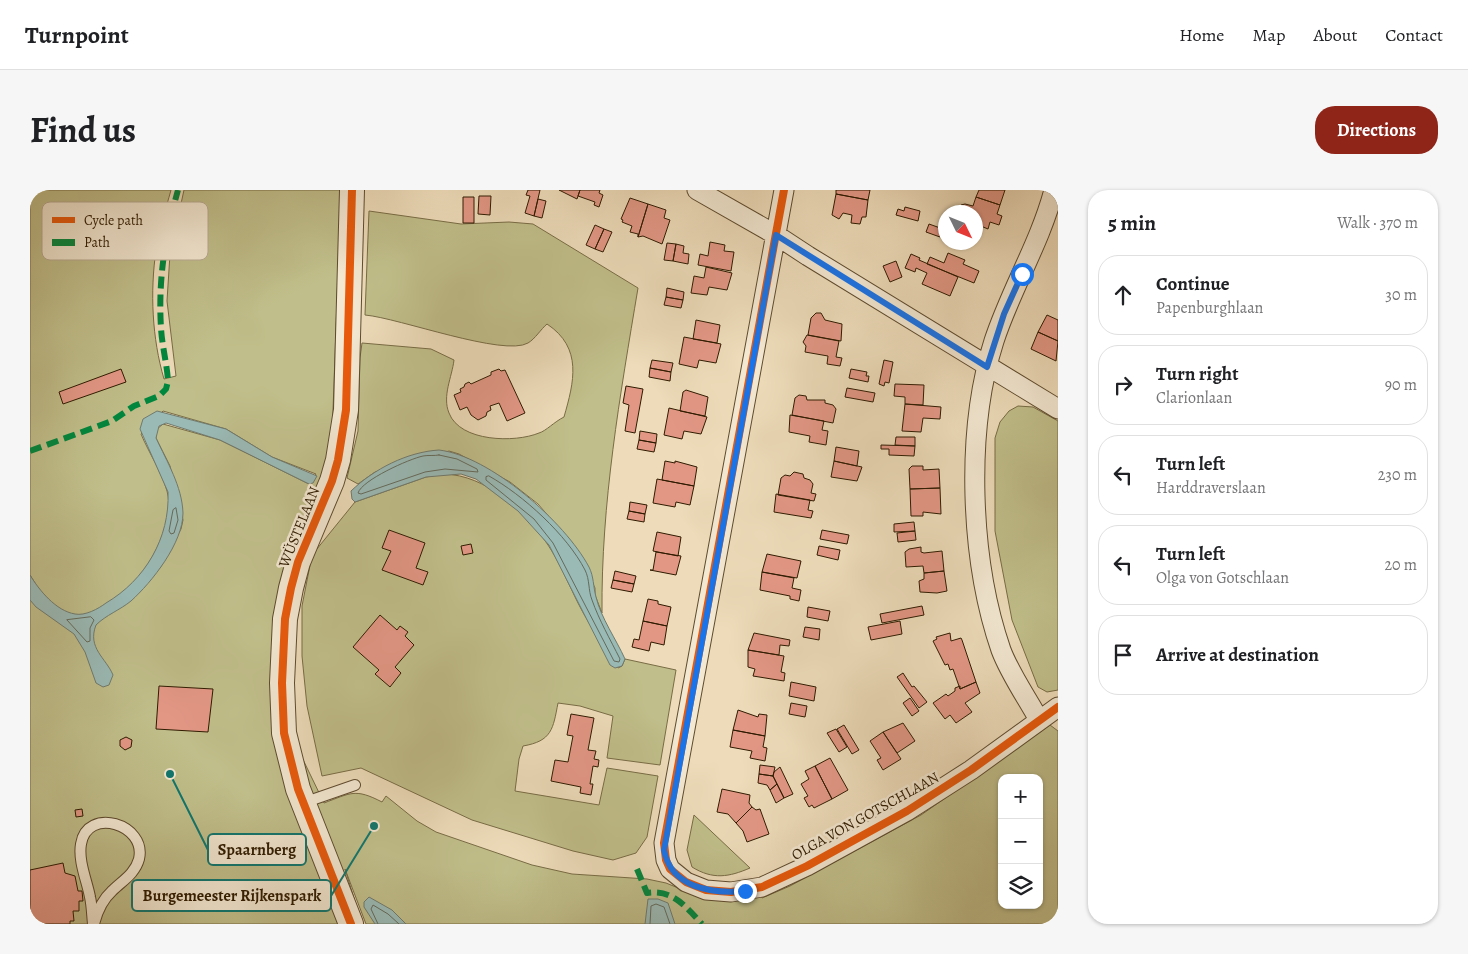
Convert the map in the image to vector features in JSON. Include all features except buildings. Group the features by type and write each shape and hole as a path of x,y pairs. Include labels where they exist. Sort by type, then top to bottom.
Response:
{"street":[{"name":"WÜSTELAAN","path":"351,924 303,803 284,733 282,650 285,619 298,562 332,481 346,410 352,190"},
{"path":"697,190 776,235 987,367 1058,409"},
{"path":"776,235 784,190"},
{"path":"1039,720 1002,652 988,604 978,547 975,487 980,418 987,367 1004,314 1038,240 1054,190"},
{"name":"OLGA VON GOTSCHLAAN","path":"776,235 664,843 666,860 670,869 686,882 717,892 745,891 774,882 887,823 936,793 1058,707"}],"lane":[{"path":"303,803 356,785"},
{"path":"110,822 118,824 136,839 139,858 130,875 104,900 93,924 91,900 80,854 81,843 89,830 96,825 110,822"}],"shaded area":[{"path":"30,190 171,190 168,202 42,202 42,260 155,260 153,315 164,379 176,376 167,301 170,260 208,260 208,202 181,202 184,190 341,190 332,438 321,480 289,554 295,743 324,803 353,794 365,795 382,802 386,796 417,821 436,832 532,865 572,874 647,879 666,883 693,894 761,895 762,898 790,886 921,815 1050,725 1058,731 1058,924 366,924 345,869 362,924 30,924 30,587 35,583 30,575","holes":["163,411 226,429 272,457 316,474 309,484 220,440 163,424 157,429 156,438 170,466 183,520 181,529 160,568 125,590 134,582 151,559 164,531 168,517 169,503 167,491 162,476 141,434"]},
{"path":"369,211 461,224 509,222 533,224 638,288 618,409 608,490 602,613 595,595 595,588 576,548 538,504 510,482 459,454 449,451 375,472 358,484 347,478 358,431 362,343 431,349 454,360 447,393 449,413 455,423 464,430 489,438 503,439 529,436 542,432 564,417 573,379 571,355 566,344 558,333 547,324 531,341 516,346 475,341 365,315"},
{"path":"1018,406 1033,407 1058,421 1058,690 1047,692 1038,687 1012,620 995,531 995,438 1000,422 1009,411"},
{"path":"444,474 460,476 489,488 516,508 539,532 560,566 582,611 618,668 622,666 625,659 676,670 660,765 607,758 613,716 580,706 558,703 550,732 540,741 523,746 519,759 515,791 599,805 607,768 658,776 647,837 636,853 613,860 573,851 472,820 361,768 322,776 307,706 302,656 302,606 312,555 355,502 426,477"},
{"path":"694,815 750,868 721,876 707,874 692,867 687,850"}],"water":[{"path":"157,411 226,429 272,457 317,476 313,483 309,484 220,440 166,423 159,426 156,438 180,493 183,513 182,525 172,549 157,573 131,601 96,625 94,640 98,652 113,675 109,685 103,687 96,683 85,652 74,634 36,607 30,600 30,575 43,593 61,609 79,614 95,610 120,594 143,570 160,541 168,509 168,492 140,429 143,419"},
{"path":"439,450 459,455 481,464 503,478 524,494 563,531 578,549 589,567 601,613 625,659 622,666 615,668 610,665 549,545 518,511 476,479 461,474 426,477 355,502 352,499 351,491 381,469 415,454"},
{"path":"369,897 392,910 406,924 375,924 364,907 364,902"},
{"path":"648,899 658,899 668,903 675,924 645,924"}],"marked path":[{"path":"175,202 178,190"},
{"path":"30,451 112,421 134,406 159,396 166,389 168,381 160,310 164,260"},
{"path":"637,869 647,893 656,892 672,897 702,924"}],"cycle path":[{"path":"351,924 298,789 284,733 282,683 285,619 291,588 298,562 332,481 338,460 346,410 352,190"},
{"path":"784,190 664,843 666,860 670,869 686,882 706,890 731,892 762,887 807,866 907,811 971,770 1058,707"}],"place":[{"name":"Spaarnberg","path":"170,774"},
{"name":"Burgemeester Rijkenspark","path":"374,826"}],"route":[{"path":"745,891 717,892 706,890 679,878 670,869 666,860 664,843 776,235 987,367 1004,314 1022,274"}]}
